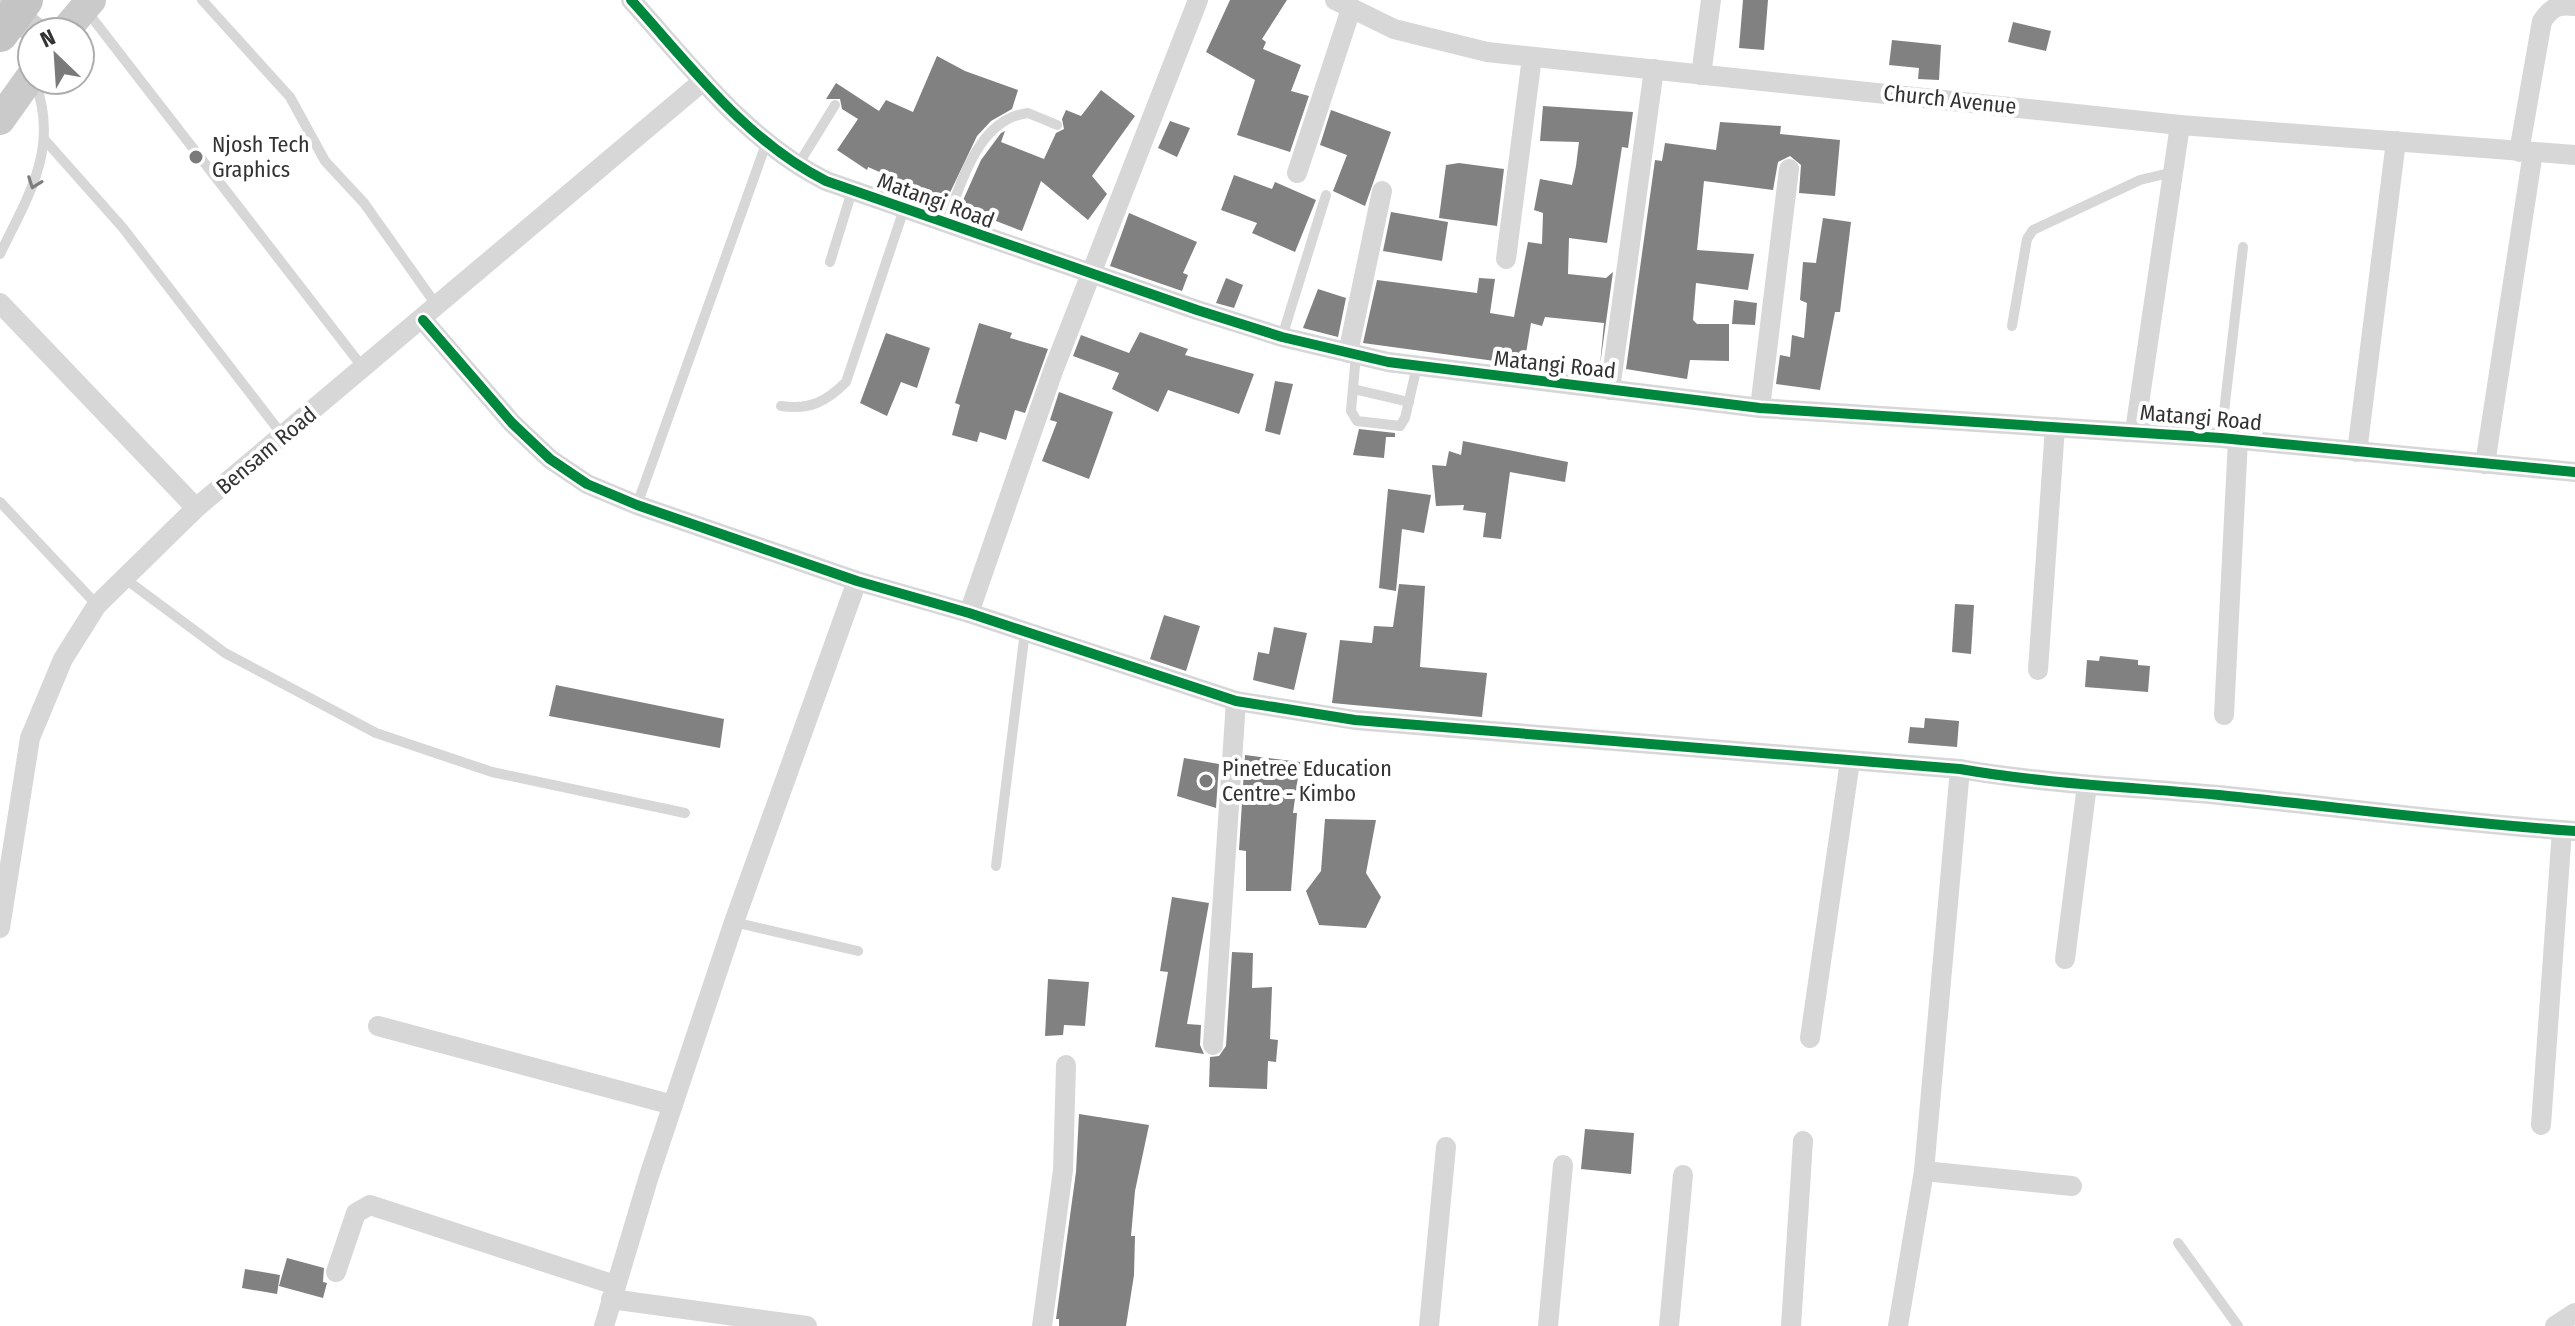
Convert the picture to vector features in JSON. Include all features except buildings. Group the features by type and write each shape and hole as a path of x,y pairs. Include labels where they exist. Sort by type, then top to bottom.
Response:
{"highway":[{"path":"0,34 25,0"}],"main road":[{"path":"0,4 16,16"},
{"path":"0,120 19,96"}],"street":[{"name":"Matangi Road","path":"631,0 703,81 766,144 797,167 852,191 1091,276 1282,337 1417,366 1760,408 2135,431 2575,472"},
{"path":"969,613 1053,371 1198,0"},
{"path":"1701,75 1711,0"},
{"path":"2485,464 2542,21 2551,9 2560,4 2575,6"},
{"path":"1297,173 1343,5"},
{"name":"Church Avenue","path":"1343,5 1394,29 1442,44 1532,57 2180,125 2575,155"},
{"path":"1506,259 1532,57"},
{"path":"1610,390 1654,69"},
{"name":"Bensam Road","path":"0,928 30,738 63,659 97,605 196,508 703,81"},
{"path":"2135,431 2180,125"},
{"path":"2357,452 2396,141"},
{"path":"1760,408 1789,169"},
{"path":"1352,353 1382,191"},
{"path":"0,303 196,508"},
{"path":"430,314 512,423 550,459 587,484 637,505 857,581 969,613 1236,701 1355,720 1960,769 2018,780 2569,831 2541,1125"},
{"path":"2038,670 2055,427"},
{"path":"2224,715 2229,439"},
{"path":"604,1326 734,922 857,581"},
{"path":"1213,1045 1236,701"},
{"path":"1810,1038 1850,761"},
{"path":"1898,1326 1924,1171 1960,769"},
{"path":"2065,959 2087,785"},
{"path":"378,1026 673,1105"},
{"path":"1042,1326 1063,1170 1066,1065"},
{"path":"1791,1326 1803,1141"},
{"path":"1429,1326 1446,1147"},
{"path":"1548,1326 1563,1165"},
{"path":"1924,1171 2072,1186"},
{"path":"1669,1326 1683,1175"},
{"path":"336,1272 356,1213 370,1205 613,1292 807,1326"},
{"path":"2555,1326 2575,1313"}],"lane":[{"path":"202,0 290,97 325,161 364,203 430,314"},
{"path":"88,4 364,369"},
{"path":"0,254 36,181 44,139 45,107 40,96"},
{"path":"797,167 835,105"},
{"path":"945,224 979,146 998,126 1028,113 1057,125"},
{"path":"44,139 123,228 283,436"},
{"path":"637,505 766,144"},
{"path":"2012,326 2027,239 2033,230 2140,180 2173,172"},
{"path":"830,262 852,191"},
{"path":"1282,337 1326,195"},
{"path":"781,406 802,409 829,400 846,382 904,209"},
{"path":"2229,439 2243,247"},
{"path":"1352,353 1351,411 1357,421 1400,426 1417,366"},
{"path":"1353,389 1409,402"},
{"path":"0,502 97,605"},
{"path":"124,578 225,653 376,733 492,772 685,813"},
{"path":"996,866 1025,631"},
{"path":"734,922 858,951"},
{"path":"2178,1243 2238,1326"}],"cycle path":[{"path":"631,0 745,123 770,145 826,181 1282,337 1388,362 1760,408 2221,438 2575,472"},
{"path":"423,320 512,423 550,459 587,484 637,505 857,581 969,613 1236,701 1355,720 1960,769 2057,782 2575,831"}],"place":[{"name":"Njosh Tech Graphics","path":"196,157"},
{"name":"Pinetree Education Centre - Kimbo","path":"1206,781"}]}
